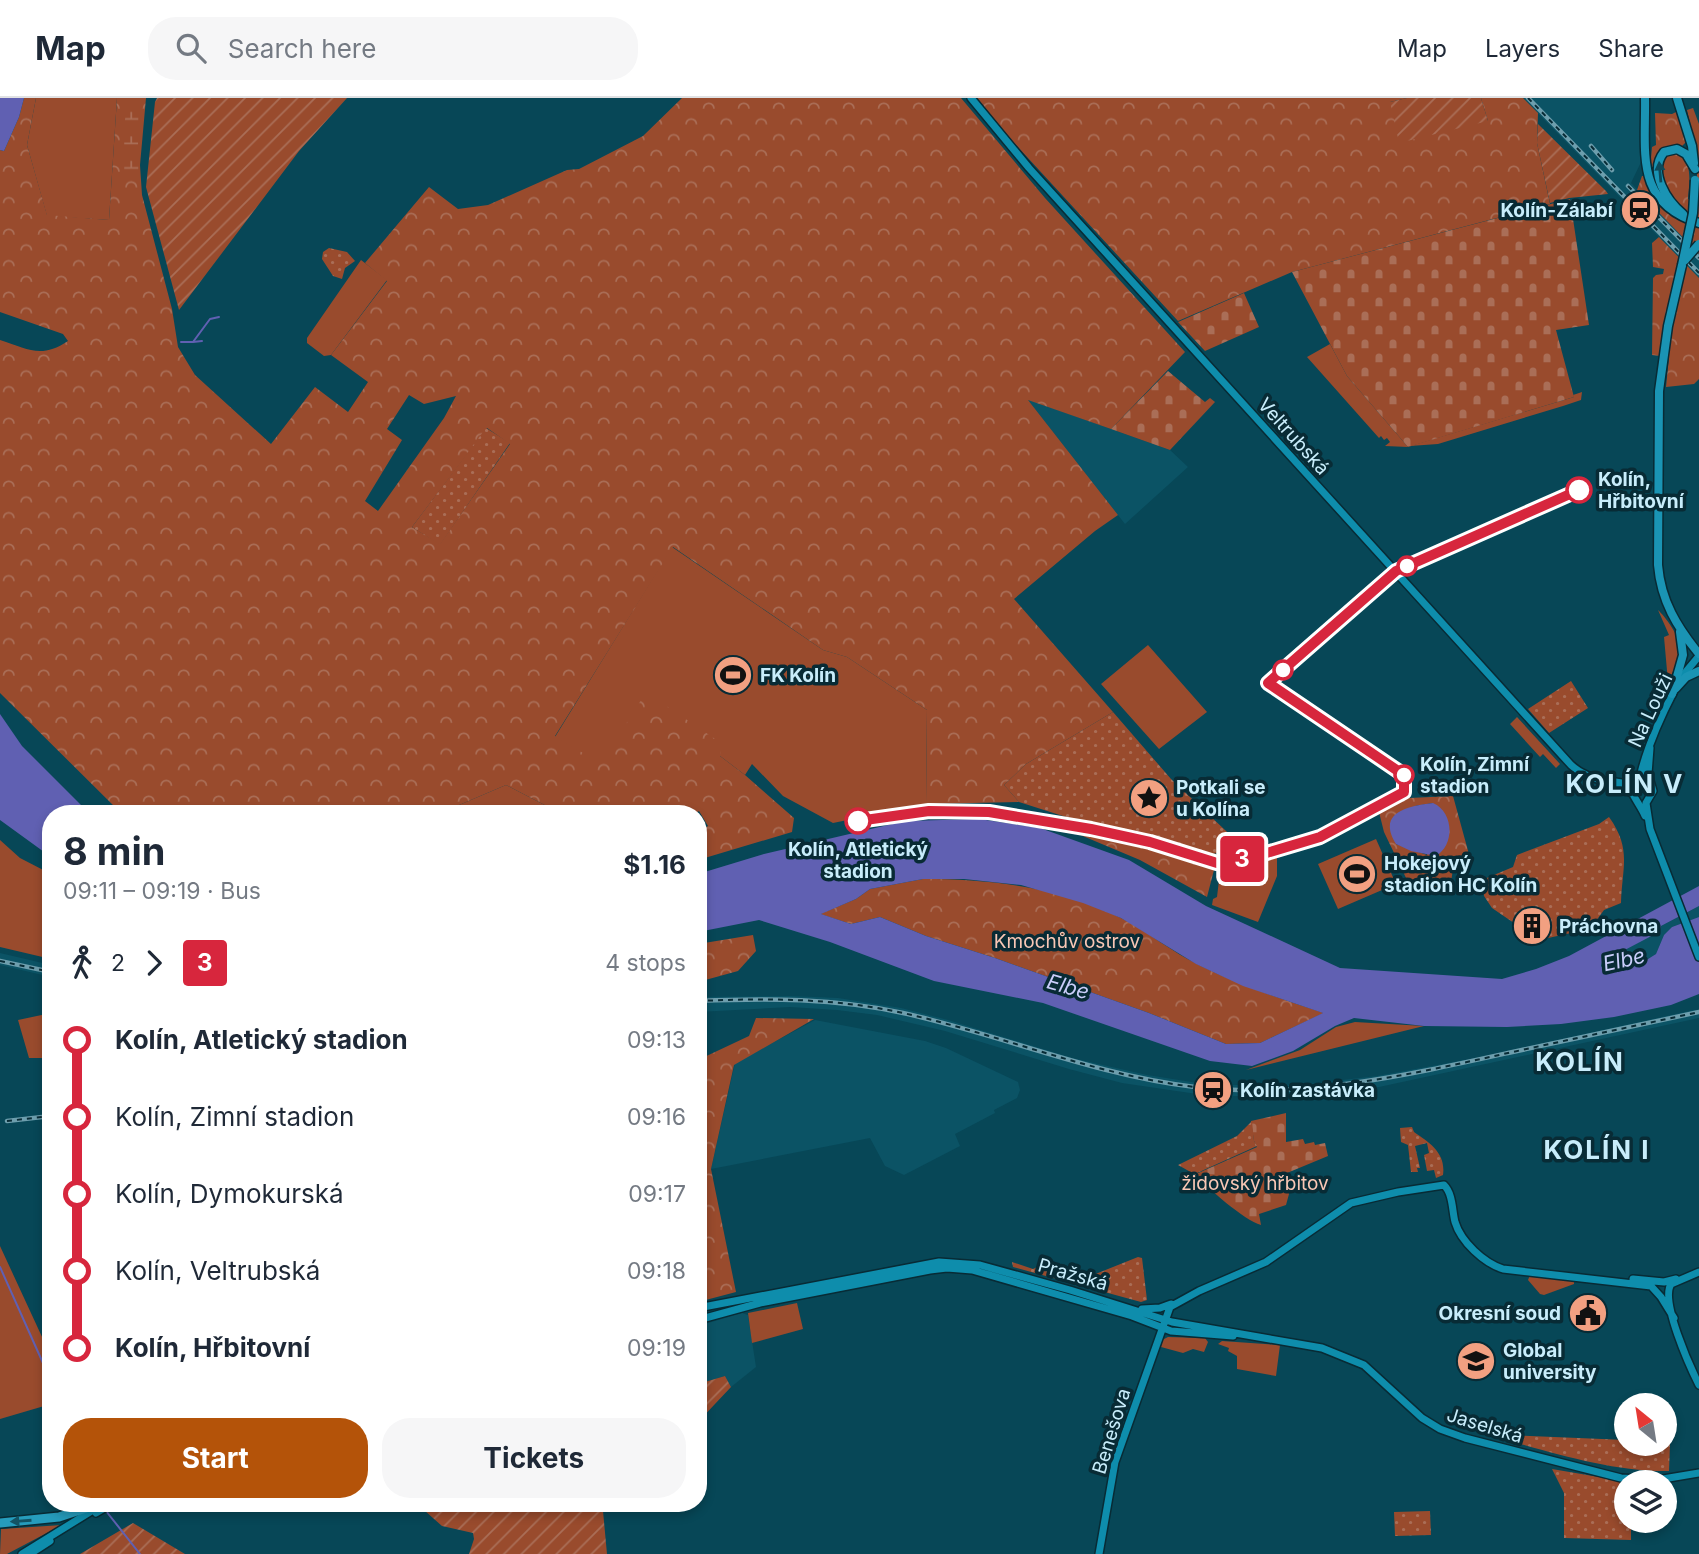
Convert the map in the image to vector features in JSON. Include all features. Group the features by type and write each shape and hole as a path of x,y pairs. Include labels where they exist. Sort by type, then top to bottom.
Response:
{"main road":[{"path":"1645,98 1647,162 1652,188 1670,211 1696,222"},
{"path":"1677,98 1692,146 1695,180 1693,213 1663,357 1658,410 1659,571 1664,599 1680,629 1699,655"},
{"path":"1695,169 1686,154 1677,149 1664,152 1658,166 1662,186 1670,201 1679,211 1696,222"},
{"path":"1682,265 1699,244"},
{"path":"1672,694 1684,651 1680,629"},
{"path":"1681,665 1689,656 1699,655"},
{"path":"1672,694 1686,677 1699,671"},
{"path":"0,1523 86,1512"}],"street":[{"name":"Veltrubská","path":"971,98 1029,168 1563,757 1587,776"},
{"name":"Na Louži","path":"1636,781 1672,694 1699,655"},
{"path":"1650,748 1648,769 1653,791 1646,805 1650,829"},
{"path":"1587,776 1626,784 1645,779 1651,783"},
{"path":"1587,776 1627,790 1640,803 1699,957"},
{"path":"1634,796 1632,787 1636,781"},
{"path":"1634,796 1643,800 1650,797"},
{"path":"1135,1309 1160,1308 1175,1303 1266,1262 1351,1203 1441,1184 1449,1190 1456,1223 1463,1237 1487,1262 1503,1269 1650,1285 1674,1318"},
{"name":"Pražská","path":"707,1306 949,1261 979,1265 1135,1309 1163,1323"},
{"name":"Pražská","path":"707,1318 760,1303 952,1268 1003,1278 1163,1323"},
{"path":"1657,1292 1656,1285 1662,1282 1698,1272"},
{"path":"1657,1292 1663,1294 1671,1284 1698,1272"},
{"path":"1608,1280 1667,1284 1674,1318 1699,1385"},
{"path":"1163,1323 1175,1303"},
{"name":"Jaselská","path":"1163,1323 1286,1340 1322,1348 1364,1365 1412,1410 1432,1425 1454,1435 1621,1478 1657,1480 1699,1473"},
{"name":"Benešova","path":"1099,1554 1115,1462 1163,1323"},
{"path":"22,1554 90,1512"},
{"path":"30,1554 91,1512"}],"shaded area":[{"path":"1523,98 1640,98 1641,162 1631,183 1699,254 1699,278"},
{"path":"1027,399 1170,450 1188,467 1125,524"},
{"path":"1699,906 1699,917 1672,927 1664,935 1656,954 1648,959 1604,969 1601,966 1601,962 1658,932 1661,926"},
{"path":"0,953 42,963 42,975 0,965"},
{"path":"707,997 838,998 901,1008 1072,1058 1147,1075 1198,1083 1256,1086 1308,1084 1377,1076 1476,1058 1694,1010 1699,1010 1699,1018 1379,1087 1308,1096 1255,1097 1197,1094 1122,1083 945,1031 877,1015 790,1007 707,1012"},
{"path":"815,1020 925,1041 946,1048 1018,1082 1020,1090 1017,1098 994,1110 995,1113 955,1134 960,1146 904,1175 885,1166 870,1138 711,1169 735,1063"},
{"path":"742,1313 748,1315 756,1367 731,1387 725,1376 707,1381 707,1323"}],"green space":[{"path":"24,98 36,98 27,145 47,215 109,220 117,98 146,98 140,165 142,195 172,309 178,347 195,375 271,444 315,387 348,412 368,382 331,355 387,281 365,263 429,187 458,209 488,205 567,170 579,169 643,136 682,98 961,98 1045,198 1185,352 1111,429 1028,400 1118,515 1014,599 1113,712 1026,764 1004,785 1019,802 926,804 927,710 847,657 823,650 673,547 555,736 601,764 646,692 721,743 720,756 794,818 792,832 707,857 707,805 545,805 506,785 459,805 113,805 0,693 0,340 34,351 50,350 68,341 63,334 0,312 0,150 4,151","holes":["409,395 424,404 456,396 444,418 378,511 365,501 402,440 387,429","487,428 510,444 440,544 412,527"]},
{"path":"36,98 117,98 109,220 47,216 27,145"},
{"path":"127,98 141,98 139,174 120,175"},
{"path":"157,98 347,98 299,151 179,310 146,187"},
{"path":"977,98 1407,98 1390,102 1488,121 1481,98 1523,98 1538,113 1537,143 1550,204 1292,272 1178,321 1005,133"},
{"path":"1407,98 1481,98 1488,121 1399,143 1390,102"},
{"path":"1693,108 1699,124 1699,219 1675,201 1664,184 1662,175 1666,156 1676,153 1682,157 1689,173 1688,199 1697,200 1697,154 1687,110"},
{"path":"1678,111 1687,141 1682,146 1668,147 1650,169 1652,147 1656,145 1655,113 1672,114"},
{"path":"1538,124 1608,194 1550,203 1537,143"},
{"path":"1642,176 1665,209 1680,219 1699,226 1699,254 1637,190"},
{"path":"1570,199 1589,325 1556,330 1574,397 1408,447 1347,376 1292,272"},
{"path":"1659,237 1699,278 1699,379 1694,384 1666,387 1669,357 1652,355 1653,278 1663,274 1664,269 1653,267 1652,243"},
{"path":"329,248 347,252 355,261 345,268 342,279 333,276 322,259 323,252"},
{"path":"361,260 387,280 331,355 324,356 307,343 307,338"},
{"path":"1244,293 1259,327 1205,351 1178,322"},
{"path":"1330,344 1347,376 1408,447 1385,446 1390,442 1387,438 1379,438 1307,357"},
{"path":"1168,371 1205,402 1210,398 1215,402 1170,450 1111,429"},
{"path":"1582,392 1581,400 1563,406 1438,444 1410,446 1574,397 1573,395"},
{"path":"486,428 510,443 440,545 412,527"},
{"name":"FK Kolín","path":"672,547 823,650 847,657 927,710 926,804 833,823 783,796 752,764 745,775 720,756 601,765 555,737"},
{"path":"1658,610 1673,629 1681,647 1668,682 1664,637 1669,635"},
{"path":"1148,645 1207,712 1159,749 1101,684"},
{"path":"1571,681 1588,708 1549,733 1528,709"},
{"path":"1113,712 1171,779 1243,847 1213,854 1066,817 1019,802 1004,785 1026,764"},
{"path":"1517,717 1560,764 1556,768 1543,754 1540,757 1510,724"},
{"path":"506,785 545,805 459,805"},
{"path":"1453,796 1470,858 1455,857 1449,894 1407,880 1384,832 1379,812 1409,798","holes":["1433,803 1427,855 1396,844 1415,806"]},
{"path":"1609,817 1621,839 1623,849 1621,903 1604,910 1596,921 1571,933 1539,940 1492,908 1484,896 1482,880 1513,867 1517,855 1599,824"},
{"path":"1059,826 1146,844 1215,866 1207,897 1140,860"},
{"name":"Hokejový stadion HC Kolín","path":"1376,839 1396,884 1338,909 1318,864"},
{"path":"0,840 20,858 42,869 42,957 0,947"},
{"path":"1277,854 1277,876 1258,922 1212,905 1213,899 1217,897 1219,880 1216,878 1221,867"},
{"name":"Kmochův ostrov","path":"923,879 1024,887 1097,907 1141,929 1189,960 1214,972 1324,1013 1260,1043 1226,1044 1149,1013 926,936 880,917 851,924 820,914 856,899 870,889"},
{"path":"753,935 756,951 738,971 707,980 707,943"},
{"path":"42,1015 42,1058 29,1058 18,1020"},
{"path":"756,1018 814,1019 734,1065 711,1169 736,1292 707,1300 707,1056 749,1036"},
{"path":"1355,1022 1424,1026 1246,1070 1300,1050 1336,1027"},
{"name":"židovský hřbitov","path":"1286,1113 1286,1142 1303,1139 1305,1144 1325,1143 1328,1156 1287,1173 1289,1194 1286,1205 1259,1214 1261,1225 1226,1203 1196,1174 1257,1147 1251,1121"},
{"path":"1252,1121 1257,1146 1196,1175 1178,1165 1237,1136"},
{"path":"1412,1127 1439,1155 1443,1175 1436,1178 1434,1170 1427,1171 1424,1155 1429,1153 1427,1143 1415,1146 1420,1168 1417,1168 1418,1172 1411,1172 1408,1145 1401,1142 1400,1128"},
{"path":"0,1246 42,1337 42,1407 0,1419"},
{"path":"1138,1257 1142,1258 1147,1300 1141,1302 1013,1267 1012,1262 1033,1269 1037,1267 1093,1275"},
{"path":"1530,1275 1574,1280 1574,1284 1544,1295 1528,1280"},
{"path":"797,1303 803,1329 752,1343 748,1313"},
{"path":"1168,1337 1205,1338 1208,1342 1204,1352 1193,1349 1183,1353 1161,1347 1162,1340"},
{"path":"1222,1341 1280,1345 1276,1376 1237,1369 1237,1356 1228,1351 1229,1348 1218,1344"},
{"path":"725,1376 731,1387 707,1412 707,1381"},
{"path":"1483,1434 1614,1439 1614,1456 1670,1456 1669,1470 1622,1468"},
{"path":"1552,1469 1614,1480 1614,1533 1631,1533 1631,1540 1564,1538 1564,1493"},
{"path":"1430,1511 1431,1535 1395,1536 1394,1512"},
{"path":"426,1512 603,1512 607,1554 469,1554 474,1539 473,1533 442,1526"},
{"path":"133,1523 185,1554 80,1554"},
{"path":"62,1525 7,1554 0,1554 1,1529"}],"water":[{"path":"0,98 24,98 4,151 0,150"},
{"path":"0,714 22,746 81,805 42,805 42,850 0,820"},
{"path":"1433,803 1445,814 1450,829 1442,851 1436,856 1411,851 1396,844 1390,825 1393,818 1405,809"},
{"name":"Elbe","path":"979,819 1040,828 1129,860 1206,906 1340,968 1502,979 1569,956 1699,886 1699,906 1661,926 1659,932 1602,962 1601,966 1604,969 1648,959 1656,954 1664,935 1672,927 1699,917 1699,994 1671,1005 1614,1017 1561,1024 1507,1027 1424,1026 1354,1018 1293,1051 1252,1066 1210,1061 1043,1003 934,981 830,942 759,920 707,930 707,871 764,854 905,821","holes":["923,879 964,879 1021,885 1083,903 1121,918 1196,964 1243,986 1323,1013 1260,1043 1226,1044 1149,1013 926,936 880,917 851,924 821,914 856,899 870,889"]}],"waterway":[{"path":"181,342 193,342 210,319 219,317"},
{"path":"193,342 202,341"},
{"path":"0,1267 42,1361"},
{"path":"107,1512 140,1554"}],"railway":[{"path":"1528,98 1699,273"},
{"path":"1591,146 1612,170"},
{"path":"1628,186 1699,258"},
{"path":"0,961 42,970"},
{"path":"707,1001 801,1000 877,1008 940,1022 1121,1073 1195,1087 1235,1090 1313,1088 1391,1077 1699,1012"},
{"path":"7,1121 42,1117"}],"bus line":[{"name":"3","path":"858,821 929,811 989,812 1041,819 1150,842 1217,863 1250,858 1320,837 1404,792 1404,775 1268,683 1396,571 1579,490"}],"place":[{"name":"Kolín-Zálabí","path":"1640,210"},
{"name":"Kolín, Hřbitovní","path":"1579,490"},
{"name":"FK Kolín","path":"733,675"},
{"name":"Kolín, Zimní stadion","path":"1404,775"},
{"name":"Potkali se u Kolína","path":"1149,798"},
{"name":"Kolín, Atletický stadion","path":"858,821"},
{"name":"Hokejový stadion HC Kolín","path":"1357,874"},
{"name":"Práchovna","path":"1532,926"},
{"name":"Kolín zastávka","path":"1213,1090"},
{"name":"Okresní soud","path":"1588,1313"},
{"name":"Global university","path":"1476,1361"}],"district":[{"name":"KOLÍN V","path":"1625,784"},
{"name":"KOLÍN","path":"1580,1062"},
{"name":"KOLÍN I","path":"1597,1150"}]}
